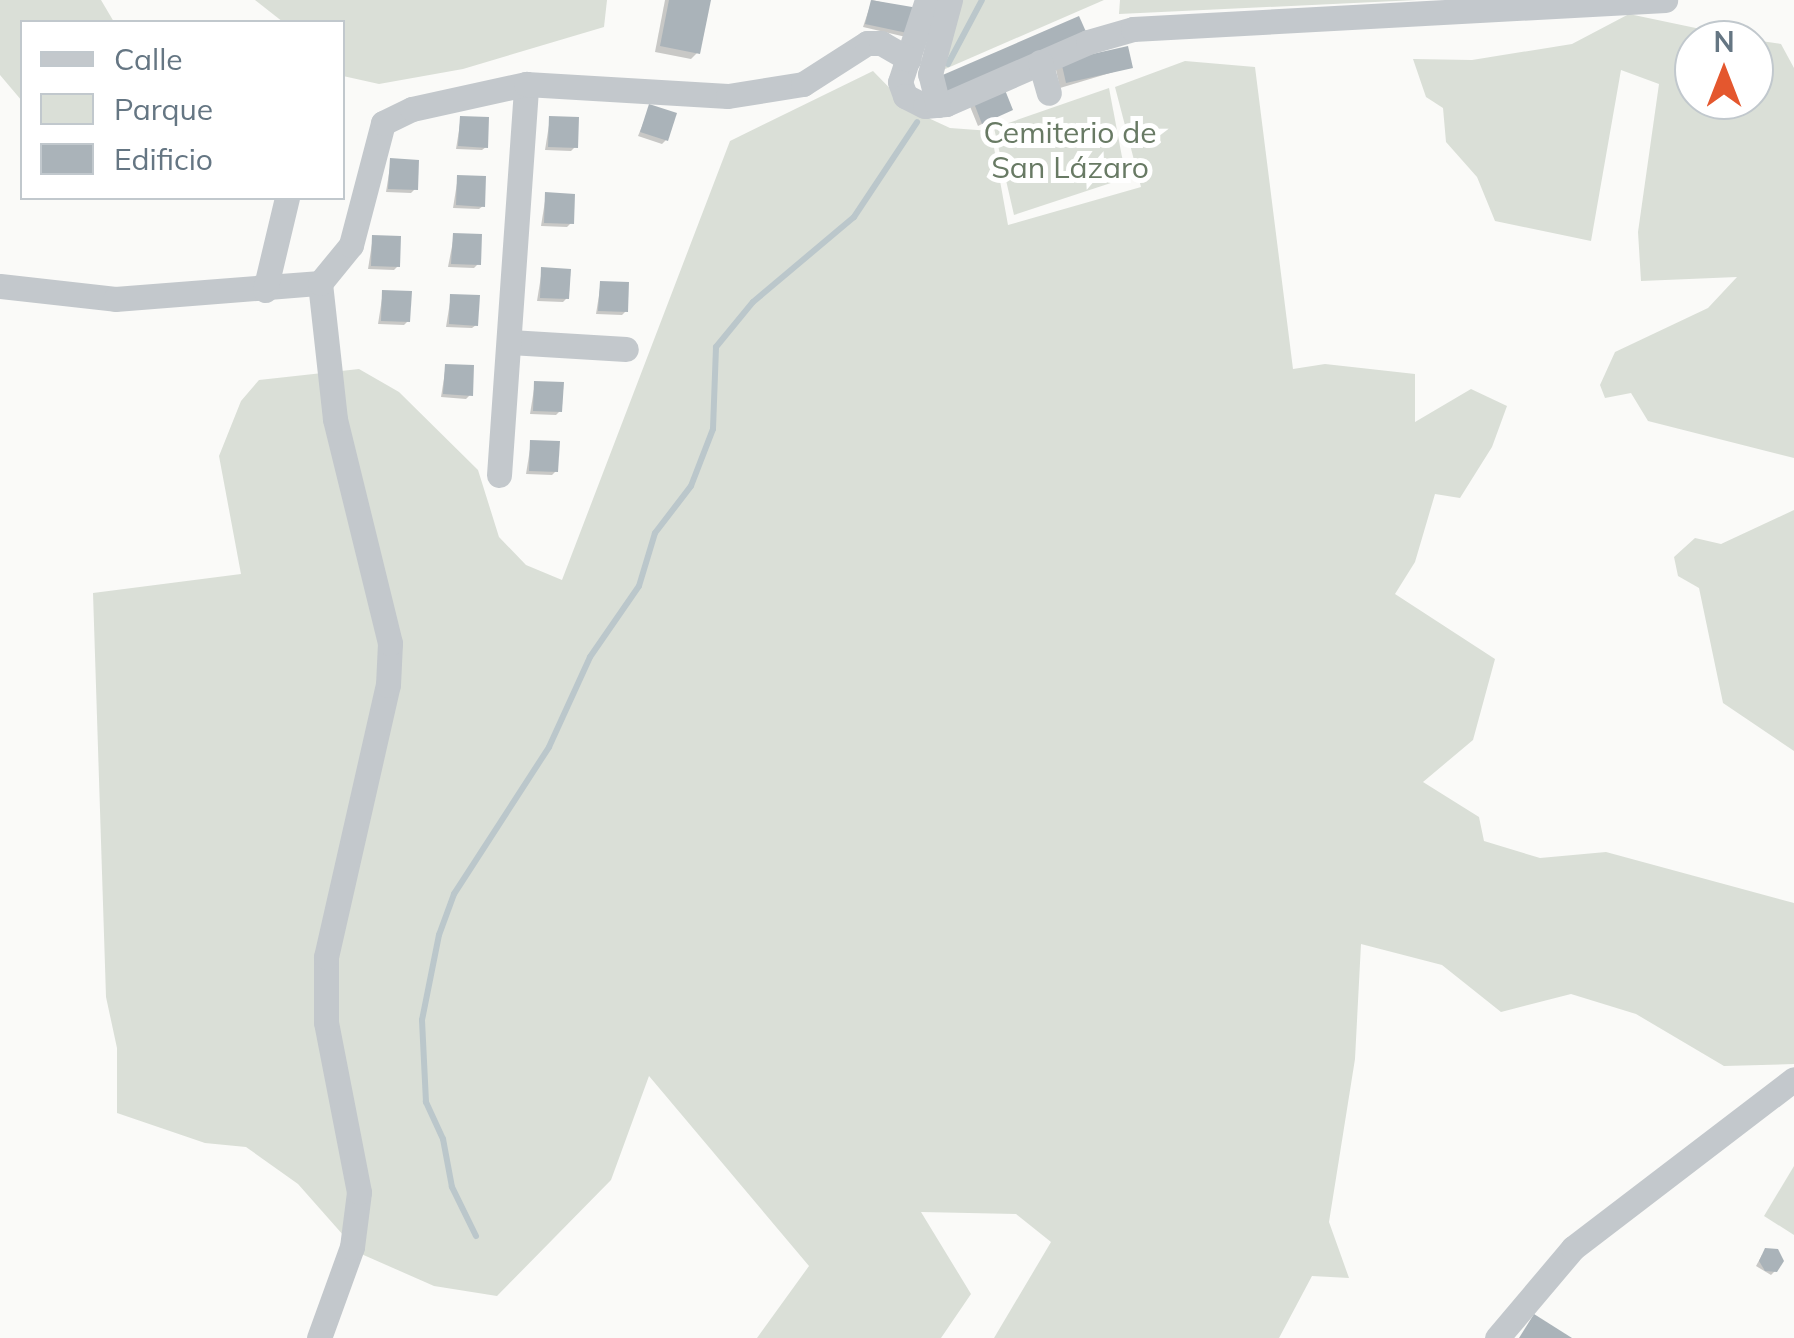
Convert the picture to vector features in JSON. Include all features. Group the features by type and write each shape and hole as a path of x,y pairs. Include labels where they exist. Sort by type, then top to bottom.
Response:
{"street":[{"path":"927,0 900,82 905,96 938,106 1040,62 1134,29 1665,0"},
{"path":"938,106 930,74 950,0"},
{"path":"318,1338 352,1247 359,1192 326,1022 326,958 388,686 390,642 334,419 320,284 351,245 382,123 412,108 526,84 728,96 803,84 866,43 881,43 909,59"},
{"path":"1040,62 1049,93"},
{"path":"499,475 526,84"},
{"path":"265,290 287,200"},
{"path":"0,286 114,299 320,284"},
{"path":"510,342 626,349"},
{"path":"1497,1338 1573,1248 1794,1079"}],"green space":[{"path":"0,0 101,0 113,20 20,20 20,99 0,75"},
{"path":"255,0 607,0 604,27 463,69 379,84 345,76 345,20 280,20"},
{"path":"941,0 1104,0 936,73"},
{"path":"1120,0 1417,0 1119,14"},
{"path":"1629,14 1674,23 1674,120 1774,120 1774,43 1781,44 1794,68 1794,458 1648,421 1631,393 1605,398 1600,385 1615,352 1708,308 1737,277 1641,281 1638,232 1659,84 1621,70 1591,241 1495,221 1477,177 1446,142 1443,108 1426,97 1413,59 1472,60 1572,44"},
{"path":"1185,61 1255,67 1293,369 1325,364 1415,374 1415,422 1471,389 1507,406 1492,447 1460,498 1435,494 1415,562 1395,594 1495,659 1473,740 1423,782 1479,817 1484,841 1540,858 1606,852 1794,903 1794,1064 1724,1066 1636,1014 1571,994 1501,1012 1442,965 1361,944 1355,1059 1329,1222 1349,1278 1312,1276 1279,1338 994,1338 1051,1242 1016,1214 921,1212 971,1294 941,1338 757,1338 809,1266 649,1076 611,1180 497,1296 434,1286 359,1253 298,1184 246,1147 205,1143 117,1113 117,1048 106,997 93,593 241,574 219,456 241,401 259,380 359,369 399,392 478,470 499,537 526,565 562,580 730,141 873,71 911,110 950,128 991,131 1008,225 1141,187 1115,87"},
{"name":"Cemiterio de San Lázaro","path":"1109,88 1126,178 1014,215 994,128"},
{"path":"1794,510 1794,751 1723,703 1699,588 1678,576 1674,557 1695,538 1721,544"},
{"path":"1794,1166 1794,1235 1764,1216"}],"building":[{"path":"669,0 711,0 700,54 660,46"},
{"path":"871,0 918,8 912,34 865,24"},
{"path":"1079,16 1087,34 946,95 938,77"},
{"path":"1128,46 1133,68 1066,83 1061,61"},
{"path":"1003,85 1013,110 982,124 972,98"},
{"path":"649,104 677,113 668,141 640,132"},
{"path":"460,116 489,117 488,148 458,146"},
{"path":"549,116 579,117 578,148 548,147"},
{"path":"390,158 419,160 418,190 388,189"},
{"path":"457,175 486,176 485,207 456,205"},
{"path":"545,192 575,194 574,224 544,223"},
{"path":"453,233 482,234 481,265 451,264"},
{"path":"372,235 401,236 400,267 371,266"},
{"path":"541,267 571,269 569,299 540,298"},
{"path":"600,281 629,282 628,312 598,311"},
{"path":"382,290 412,291 410,322 381,321"},
{"path":"450,294 480,295 478,326 449,324"},
{"path":"445,364 474,365 473,396 443,394"},
{"path":"534,381 564,382 562,412 533,411"},
{"path":"530,440 560,441 558,472 529,471"},
{"path":"1765,1248 1778,1249 1784,1261 1777,1272 1765,1271 1759,1261"},
{"path":"1534,1314 1572,1338 1519,1338"}],"waterway":[{"path":"948,64 982,0"},
{"path":"476,1236 452,1187 443,1139 426,1102 422,1020 439,935 454,894 549,747 590,657 639,586 655,533 691,486 713,429 716,347 753,302 854,217 917,122"}]}
